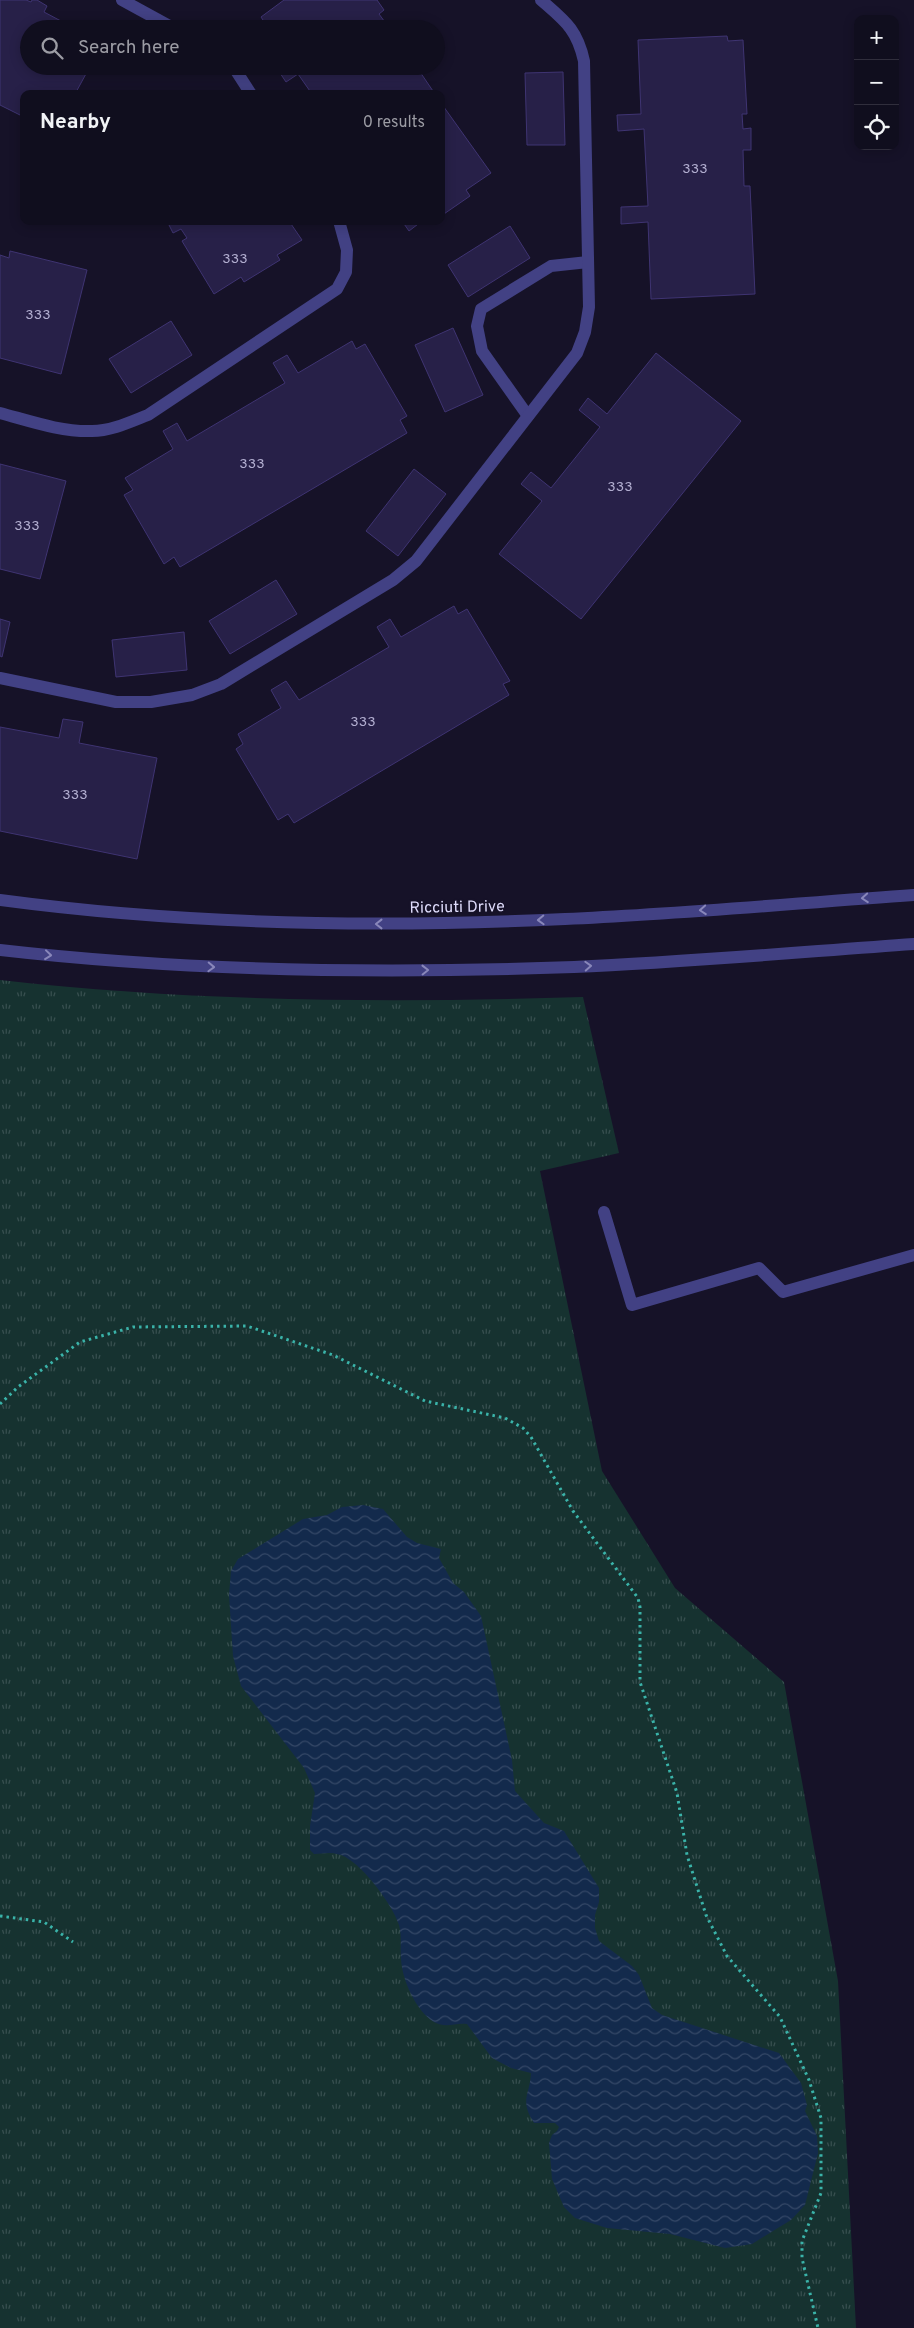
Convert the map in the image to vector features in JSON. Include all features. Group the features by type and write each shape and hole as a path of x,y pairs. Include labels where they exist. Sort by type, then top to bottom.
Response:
{"street":[{"path":"122,0 159,20"},
{"path":"0,678 116,702 151,702 192,695 221,684 393,580 416,562 577,353 586,332 589,308 584,61 580,41 566,21 541,0"},
{"path":"239,75 249,90"},
{"path":"0,413 63,429 93,431 122,425 148,415 337,289 346,272 348,250 340,225"},
{"path":"528,416 482,351 477,326 481,309 551,266 588,262"},
{"name":"Ricciuti Drive","path":"0,900 83,910 186,919 377,924 565,919 914,895"},
{"path":"0,950 178,966 394,971 576,967 914,944"},
{"path":"604,1212 632,1305 759,1268 783,1292 914,1256"}],"path":[{"path":"0,1404 18,1387 80,1342 134,1327 247,1326 333,1355 425,1401 505,1418 527,1433 573,1510 638,1598 640,1608 640,1682 677,1793 687,1855 706,1915 727,1956 780,2017 809,2080 821,2118 821,2193 802,2241 802,2258 818,2328"},
{"path":"0,1916 44,1922 73,1942"}],"green space":[{"path":"0,980 146,993 218,997 437,1000 583,997 619,1153 540,1171 602,1471 675,1588 784,1682 838,1981 856,2328 0,2328"}],"water":[{"path":"363,1505 383,1509 407,1537 417,1543 441,1549 439,1558 453,1583 464,1592 481,1616 512,1760 515,1791 544,1823 564,1831 599,1888 595,1928 599,1941 632,1966 639,1975 652,2008 662,2015 779,2053 801,2083 807,2105 805,2111 817,2136 818,2153 805,2205 791,2220 752,2244 725,2248 670,2234 607,2228 575,2218 564,2207 552,2179 549,2143 552,2135 559,2127 555,2123 534,2123 527,2109 526,2098 531,2073 511,2068 492,2058 467,2024 443,2025 427,2017 416,2003 404,1976 399,1925 390,1906 374,1883 345,1857 334,1853 314,1854 310,1850 310,1826 315,1793 304,1768 241,1686 233,1656 229,1595 231,1571 238,1559 303,1519 327,1515 342,1507"}],"building":[{"path":"0,0 26,0 31,2 32,0 37,0 47,6 44,12 59,20 20,20 20,75 85,75 77,90 20,90 20,115 0,105"},
{"path":"284,0 377,0 384,10 379,14 383,20 263,20 261,17"},
{"path":"727,36 728,41 743,40 747,114 742,114 743,129 751,128 751,150 743,150 744,186 750,186 755,294 651,299 648,222 621,224 621,207 648,206 644,129 618,131 617,115 641,114 638,40"},
{"path":"563,72 565,145 527,145 525,73"},
{"path":"281,75 296,75 286,82"},
{"path":"299,75 422,75 432,90 309,90"},
{"path":"445,109 491,173 466,190 470,196 445,213"},
{"path":"169,225 292,225 302,240 277,255 280,260 244,282 241,277 214,294 182,241 187,238 181,229 173,233"},
{"path":"405,225 417,225 409,231"},
{"path":"510,226 530,258 468,297 448,265"},
{"path":"10,251 87,270 61,374 0,358 0,255 9,258"},
{"path":"171,321 192,355 131,393 109,359"},
{"path":"453,328 483,395 445,412 415,345"},
{"path":"352,341 356,349 365,344 407,416 400,420 407,433 180,567 174,557 164,564 124,495 133,490 125,478 173,449 163,431 177,423 187,441 285,383 273,363 287,355 298,373"},
{"path":"656,353 741,421 581,619 499,554 542,501 521,484 531,472 551,488 600,427 579,410 588,398 607,414"},
{"path":"0,464 66,481 40,579 0,569"},
{"path":"414,469 446,494 398,556 366,531"},
{"path":"276,580 297,614 230,654 209,621"},
{"path":"454,606 458,614 467,609 510,681 503,684 509,695 294,823 288,814 278,820 236,749 243,744 238,734 281,708 271,690 286,681 299,700 389,647 377,627 390,619 401,637"},
{"path":"0,619 10,622 2,657 0,656"},
{"path":"184,632 187,670 116,677 112,640"},
{"path":"63,719 83,722 79,743 157,758 137,859 0,831 0,727 59,738"}]}
